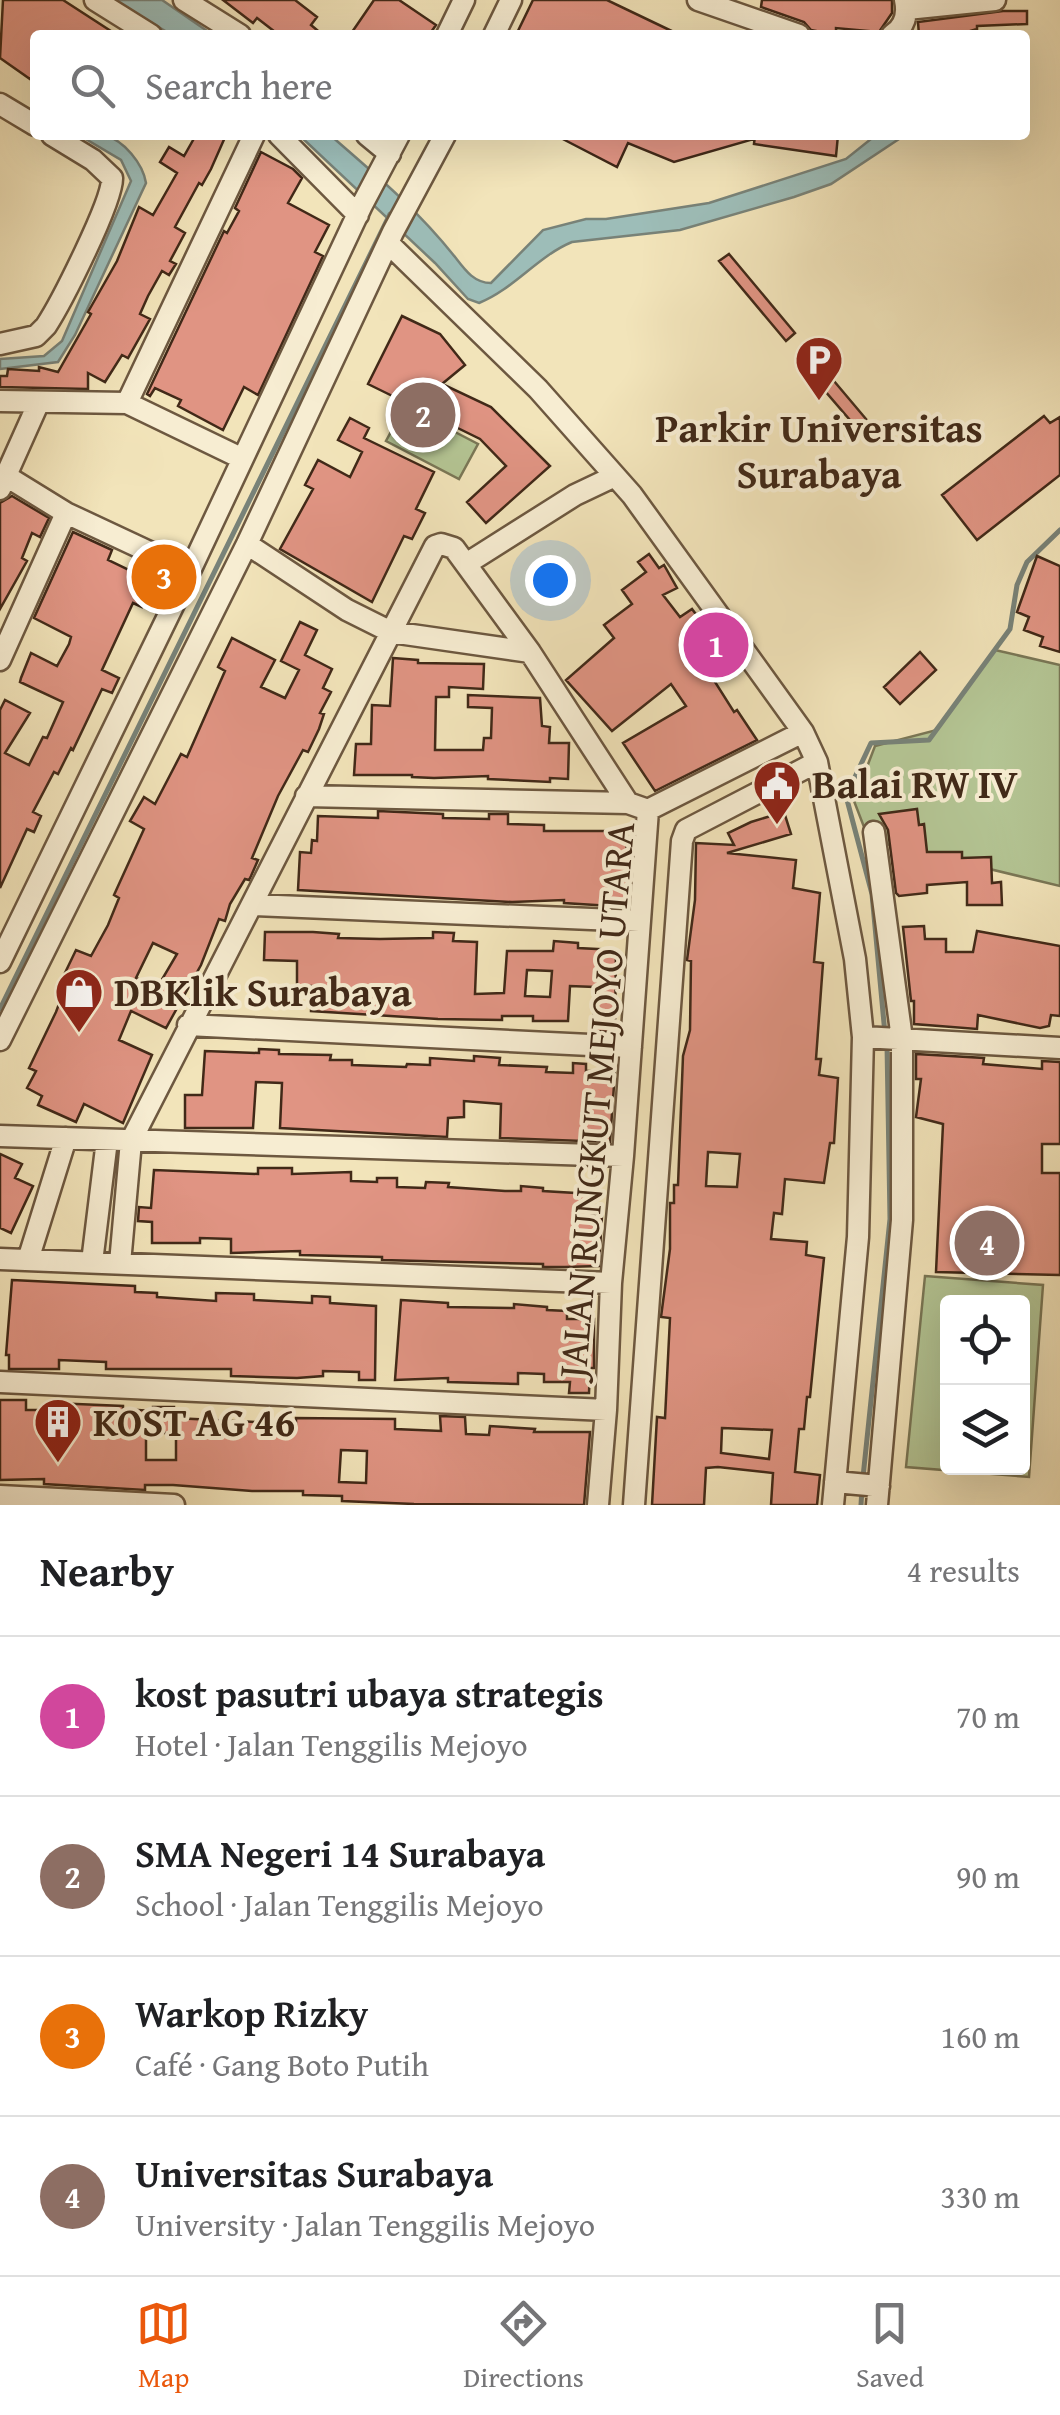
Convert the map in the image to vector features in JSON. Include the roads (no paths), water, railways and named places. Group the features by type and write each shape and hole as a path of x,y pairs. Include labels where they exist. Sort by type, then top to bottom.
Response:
{"street":[{"path":"95,0 143,30"},
{"path":"184,0 232,30"},
{"path":"496,30 511,0"},
{"path":"698,0 784,30"},
{"path":"897,30 902,25 906,5 996,0"},
{"path":"449,30 460,2"},
{"path":"0,104 30,122"},
{"path":"0,344 36,336 46,326 102,216 112,187 112,178 93,160 60,140"},
{"path":"127,403 252,140"},
{"path":"284,140 360,210"},
{"path":"0,1040 5,1017 247,544 390,237 442,140"},
{"path":"0,962 8,926 190,571 360,210 392,151"},
{"path":"390,237 538,389 632,495 803,732 817,762 868,1038 840,1483 832,1505"},
{"path":"0,400 38,404 127,403 241,458"},
{"path":"38,404 3,482 190,571"},
{"path":"460,556 615,476"},
{"path":"0,660 66,513"},
{"path":"247,544 347,610 390,632 530,652"},
{"path":"120,1264 131,1140 434,546 440,544 460,556 638,807"},
{"name":"JALAN RUNGKUT MEJOYO UTARA","path":"598,1505 610,1283 639,921 638,807 738,765 803,732"},
{"name":"JALAN RUNGKUT MEJOYO UTARA","path":"634,1505 682,841 686,830 817,762"},
{"path":"738,765 752,796"},
{"path":"306,796 638,807"},
{"path":"840,1483 876,1492 902,1220 898,1039 874,832"},
{"path":"252,906 639,921"},
{"path":"188,1026 631,1047"},
{"path":"868,1038 1060,1048"},
{"path":"0,1136 623,1156"},
{"path":"28,1260 66,1138"},
{"path":"92,1262 108,1140"},
{"path":"0,1259 610,1283"},
{"path":"608,1350 644,1352"},
{"path":"0,1382 606,1410"},
{"path":"0,1496 174,1505"}],"water":[{"path":"113,0 162,0 206,30 164,30"},
{"path":"87,140 119,142 137,161 146,183 75,335 58,362 0,369 0,359 44,356 62,341 131,181 121,160"},
{"path":"304,140 336,140 411,208 470,275 491,283 543,230 586,219 709,203 846,159 870,140 897,140 831,184 794,197 680,230 572,242 479,303 468,299"}],"waterway":[{"path":"0,1009 390,214"},
{"path":"885,1034 872,894 846,796 871,743 929,740 1010,629 1017,585 1027,562 1060,530"},
{"path":"863,1477 890,1219 887,1045"},
{"path":"861,1505 862,1488"}],"place":[{"name":"Parkir Universitas Surabaya","path":"819,402"},
{"name":"SMA Negeri 14 Surabaya","path":"423,415"},
{"name":"Warkop Rizky","path":"164,577"},
{"name":"kost pasutri ubaya strategis","path":"716,645"},
{"name":"Balai RW IV","path":"777,826"},
{"name":"DBKlik Surabaya","path":"79,1034"},
{"name":"Universitas Surabaya","path":"987,1243"},
{"name":"KOST AG 46","path":"58,1464"}]}
